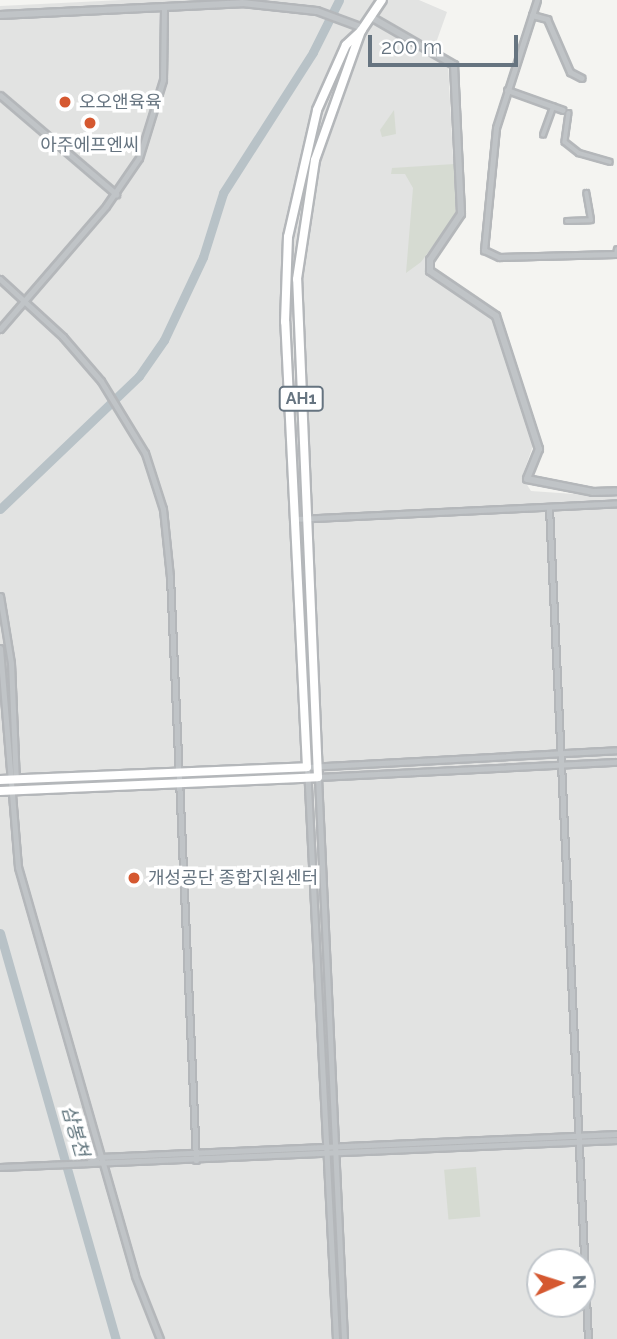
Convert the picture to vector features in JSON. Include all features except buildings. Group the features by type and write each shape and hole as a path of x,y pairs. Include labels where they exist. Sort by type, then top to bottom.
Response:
{"main road":[{"name":"AH1","path":"307,766 285,323 288,237 317,110 346,45 362,30 382,0"},
{"name":"AH1","path":"318,777 297,322 300,238 315,159 362,30"},
{"path":"8,780 307,766"},
{"path":"9,791 318,777"}],"street":[{"path":"537,0 496,128 484,250 499,257 616,254 617,249"},
{"path":"0,15 242,4 327,13 362,30"},
{"path":"0,330 116,194 139,158 157,111 166,56 164,7"},
{"path":"533,15 547,19 570,72 582,78"},
{"path":"371,17 450,59 454,65 461,214 429,266 436,276 496,316 539,449 527,479 593,492 617,491"},
{"path":"507,90 566,111 565,142 579,153 610,162"},
{"path":"0,95 116,194"},
{"path":"543,135 553,107"},
{"path":"567,221 591,220 586,192"},
{"path":"0,279 83,358 111,396 145,453 163,509 179,772 196,1156"},
{"path":"295,519 617,503"},
{"path":"549,507 588,1339"},
{"path":"0,596 11,663 8,780"},
{"path":"0,649 9,791 25,897 135,1276 160,1339"},
{"path":"336,1339 307,766 617,750"},
{"path":"344,1339 318,777 617,762"},
{"path":"578,1139 617,1134"},
{"path":"0,1167 326,1150 578,1139 617,1140"}],"shaded area":[{"path":"122,0 419,0 447,12 432,54 448,63 456,215 426,255 426,274 493,317 534,443 522,477 531,491 617,497 617,1339 0,1339 0,6"},
{"path":"394,110 396,134 382,137 380,130"},
{"path":"454,164 456,215 421,262 406,273 413,188 405,174 391,174 392,168"},
{"path":"476,1167 480,1217 448,1220 444,1170"}],"waterway":[{"path":"0,509 139,376 164,340 203,257 223,193 313,52 339,0"},
{"name":"삼봉천","path":"0,933 116,1339"}],"place":[{"name":"오오앤육육","path":"65,102"},
{"name":"아주에프엔씨","path":"90,123"},
{"name":"개성공단 종합지원센터","path":"134,878"}]}
